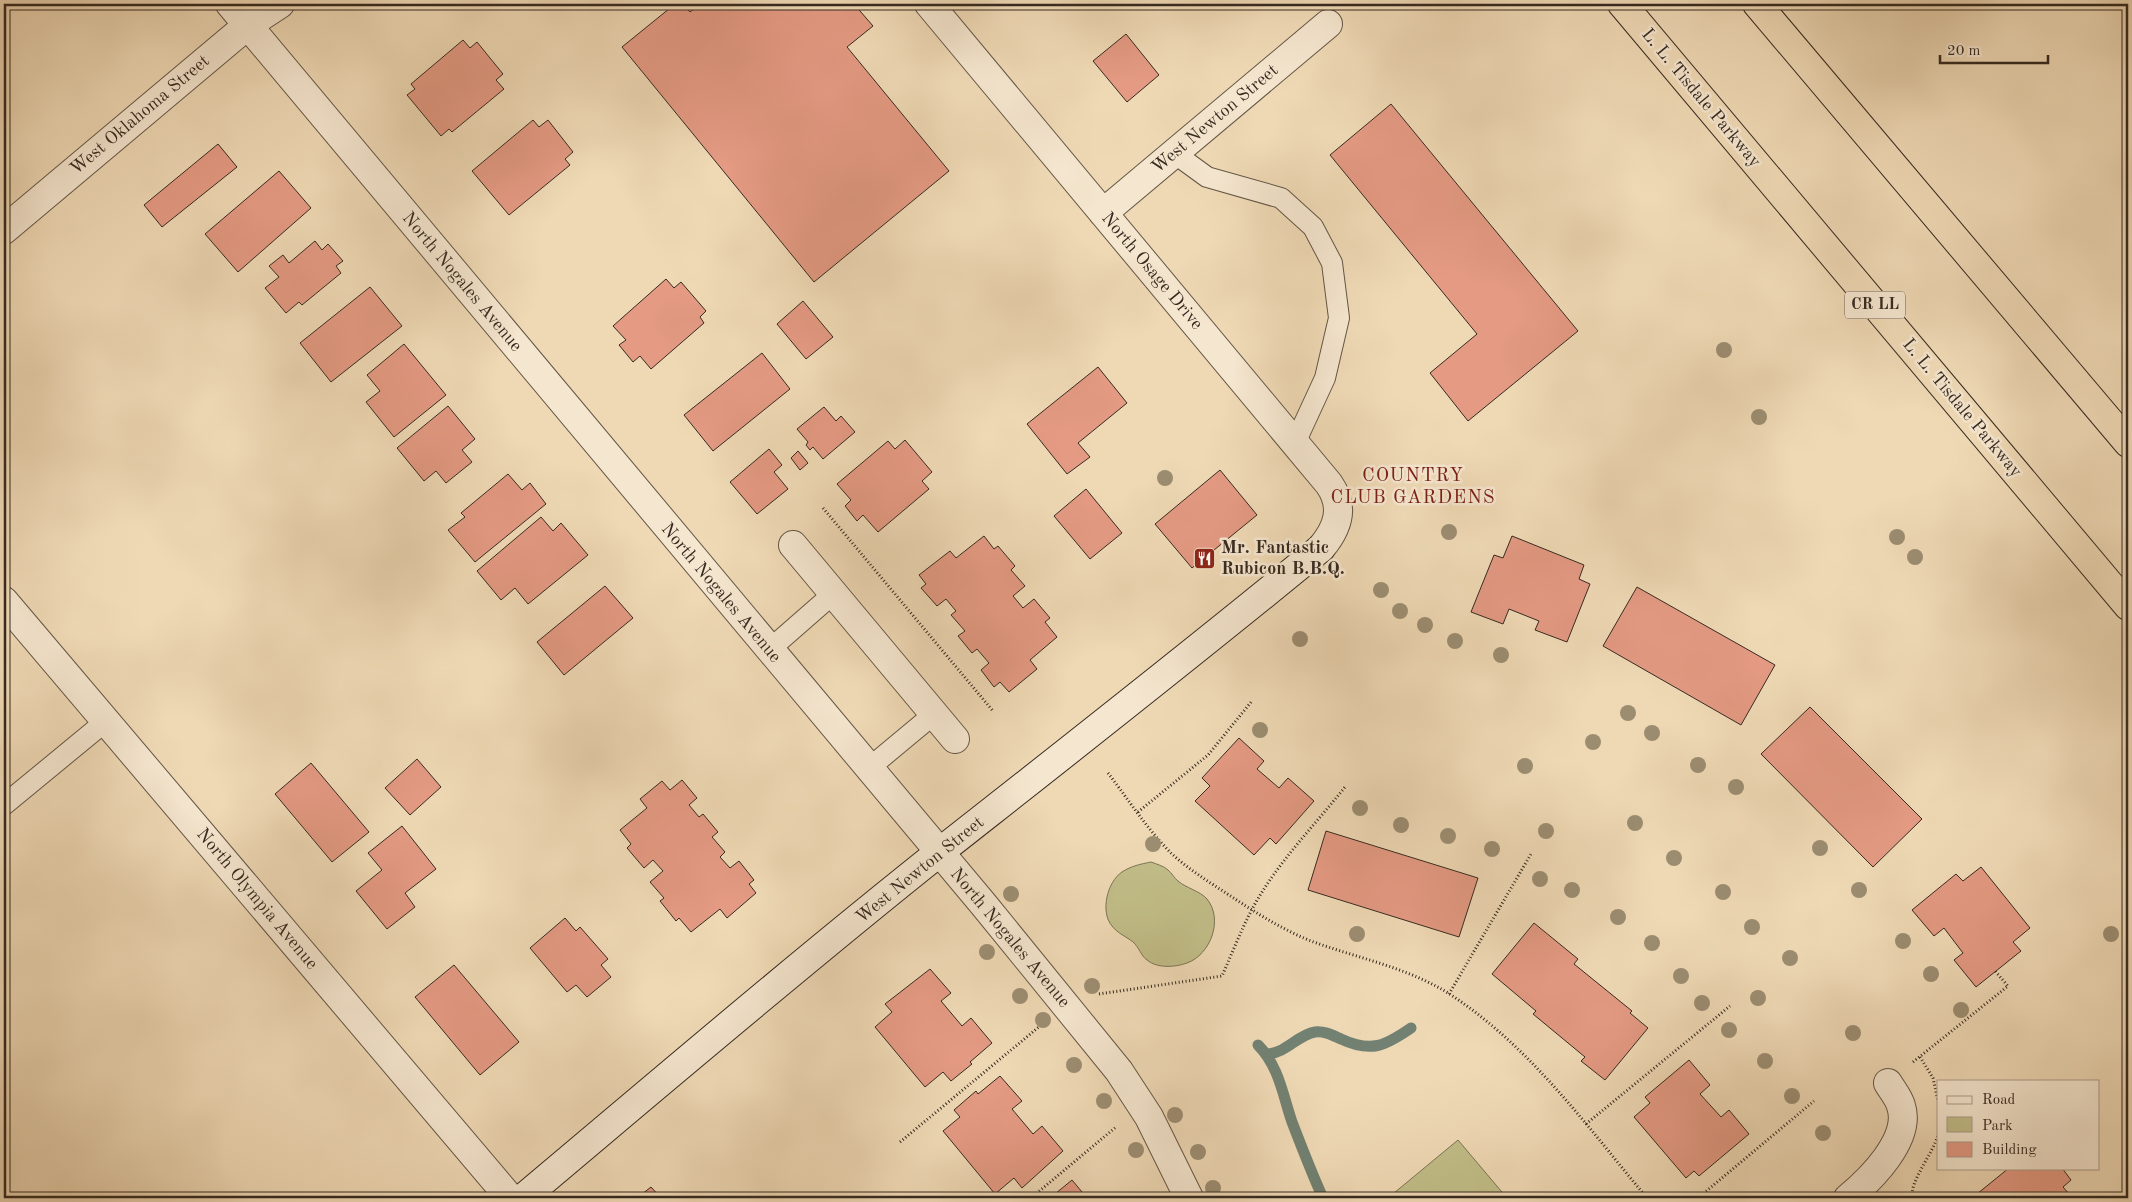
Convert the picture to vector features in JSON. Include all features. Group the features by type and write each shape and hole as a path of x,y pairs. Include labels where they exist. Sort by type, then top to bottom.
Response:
{"highway":[{"name":"L. L. Tisdale Parkway","path":"1622,4 2128,606"},
{"path":"1758,4 2128,443"}],"street":[{"name":"North Nogales Avenue","path":"230,4 1119,1071 1149,1117 1189,1198"},
{"name":"West Oklahoma Street","path":"4,230 248,25 280,4"},
{"name":"North Osage Drive","path":"929,4 1330,484 1337,500 1339,510 1338,522 1331,537 1321,548"},
{"name":"West Newton Street","path":"1103,213 1328,24"},
{"path":"793,545 955,739"},
{"name":"West Newton Street","path":"523,1198 729,1025 939,853 1238,617 1321,548"},
{"name":"North Olympia Avenue","path":"4,601 510,1198"},
{"path":"1858,1195 1889,1156 1898,1137 1903,1118 1901,1106 1888,1083"}],"lane":[{"path":"1174,153 1207,177 1281,198 1313,227 1332,263 1339,318 1325,378 1295,443"},
{"path":"769,650 833,594"},
{"path":"868,769 934,714"},
{"path":"4,805 106,721"}],"path":[{"path":"823,508 993,711"},
{"path":"1138,812 1208,755 1252,702"},
{"path":"1108,773 1171,853 1200,877 1279,926 1311,941 1400,970 1433,984 1492,1023 1519,1049 1586,1124 1646,1198"},
{"path":"1065,1005 1103,993 1222,976 1263,890 1288,855 1345,787"},
{"path":"1449,994 1531,854"},
{"path":"1888,1083 2008,986 1995,971"},
{"path":"1586,1124 1730,1006"},
{"path":"900,1142 1041,1025"},
{"path":"1920,1057 1933,1078 1937,1096"},
{"path":"1698,1198 1814,1101"},
{"path":"1031,1198 1117,1126"},
{"path":"1913,1198 1914,1180 1932,1153 1937,1138"}],"green space":[{"path":"1151,862 1162,866 1181,883 1204,896 1212,907 1214,926 1208,945 1195,959 1187,963 1167,966 1151,963 1133,942 1119,933 1108,920 1106,905 1112,883 1122,872 1129,868"},
{"path":"1458,1140 1507,1198 1388,1198"}],"building":[{"path":"675,4 683,4 690,12 700,4 854,4 873,26 847,47 949,171 814,282 622,47"},
{"path":"1126,34 1159,75 1127,102 1093,61"},
{"path":"463,40 470,48 477,42 503,74 496,80 504,89 452,132 449,129 441,136 407,95 415,89 411,84"},
{"path":"1391,104 1578,331 1468,421 1430,373 1477,334 1330,155"},
{"path":"533,120 539,127 548,120 573,152 565,159 570,165 509,215 472,171"},
{"path":"218,144 237,167 162,227 144,205"},
{"path":"279,171 311,208 238,272 205,234"},
{"path":"315,241 322,250 328,244 343,261 336,266 341,273 302,305 299,302 286,313 265,288 279,277 269,266 283,255 289,263"},
{"path":"666,279 674,288 681,282 706,311 700,317 704,323 651,369 640,356 633,362 619,345 626,340 613,326"},
{"path":"370,287 402,326 331,382 300,343"},
{"path":"803,301 833,337 806,359 777,324"},
{"path":"404,344 446,395 394,437 366,402 380,391 367,375"},
{"path":"762,353 790,389 713,451 684,415"},
{"path":"1098,367 1127,403 1078,443 1090,457 1067,474 1027,424"},
{"path":"448,406 475,439 462,450 472,462 446,483 436,471 424,481 397,448"},
{"path":"824,407 836,421 841,416 855,432 823,459 813,447 810,450 806,445 808,442 797,429"},
{"path":"905,440 932,472 922,481 929,489 878,532 863,515 857,521 845,506 851,500 837,484 888,441 895,449"},
{"path":"769,449 782,465 774,472 788,489 757,514 730,482"},
{"path":"798,451 808,463 800,470 791,458"},
{"path":"1220,470 1257,515 1192,568 1155,524"},
{"path":"508,474 522,490 530,483 546,504 475,562 448,530 465,517 461,513"},
{"path":"1086,489 1122,533 1090,559 1054,516"},
{"path":"541,517 553,531 561,523 588,555 528,604 515,588 501,600 477,571"},
{"path":"984,536 994,549 998,546 1015,566 1011,570 1025,586 1013,596 1023,608 1034,599 1050,618 1045,622 1057,637 1030,660 1037,669 1009,692 1000,682 994,687 981,670 989,663 977,649 972,653 958,636 965,631 951,615 956,611 946,599 937,606 921,588 926,584 919,575 950,551 956,558"},
{"path":"1512,536 1584,565 1579,579 1590,584 1567,642 1535,630 1539,621 1509,609 1503,624 1471,612 1494,555 1503,558"},
{"path":"605,586 633,618 564,675 537,642"},
{"path":"1637,587 1775,665 1741,725 1603,646"},
{"path":"1810,707 1922,819 1873,867 1761,754"},
{"path":"1239,738 1264,761 1257,769 1279,788 1288,778 1314,801 1276,844 1270,838 1254,855 1195,801 1210,786 1202,778"},
{"path":"417,759 441,787 410,815 385,788"},
{"path":"311,763 369,832 332,862 275,794"},
{"path":"682,780 697,798 689,805 699,817 703,814 718,832 712,837 725,852 720,857 730,868 739,861 754,880 749,884 756,893 727,918 720,909 691,932 679,918 676,921 660,901 664,898 650,882 663,871 653,860 644,868 627,848 631,844 620,830 647,808 640,799 662,781 670,790"},
{"path":"402,826 436,869 405,893 415,907 387,929 356,891 382,870 368,853"},
{"path":"1326,831 1478,878 1459,937 1308,890"},
{"path":"1981,867 2030,928 2013,942 2021,951 1976,987 1954,960 1963,953 1944,928 1934,936 1912,910 1956,874 1963,881"},
{"path":"565,918 576,931 580,927 608,959 601,965 611,977 587,997 576,985 567,992 530,948"},
{"path":"1534,923 1578,959 1574,964 1632,1011 1630,1013 1648,1028 1605,1080 1581,1061 1585,1057 1533,1014 1536,1011 1492,974"},
{"path":"454,965 519,1042 480,1075 415,997"},
{"path":"930,969 951,993 941,1001 962,1026 971,1018 992,1043 970,1062 972,1064 951,1081 943,1072 925,1087 875,1027 892,1012 885,1004"},
{"path":"1689,1060 1710,1085 1700,1094 1721,1117 1729,1110 1749,1134 1699,1176 1694,1171 1686,1178 1634,1117 1650,1103 1645,1097"},
{"path":"1000,1076 1022,1101 1012,1109 1033,1134 1042,1126 1063,1151 1022,1188 1014,1178 995,1194 943,1131 960,1117 954,1110 976,1091 978,1094"},
{"path":"2007,1170 2064,1170 2071,1180 2063,1187 2070,1195 2065,1198 1972,1198"},
{"path":"1072,1180 1087,1198 1050,1198"},
{"path":"651,1187 661,1198 637,1198"}],"waterway":[{"path":"1267,1054 1280,1051 1315,1032 1325,1033 1361,1046 1369,1046 1385,1043 1411,1028"},
{"path":"1258,1045 1276,1072 1292,1122 1323,1198"}],"place":[{"name":"Mr. Fantastic Rubicon B.B.Q.","path":"1205,558"}],"district":[{"name":"COUNTRY CLUB GARDENS","path":"1413,487"}]}
